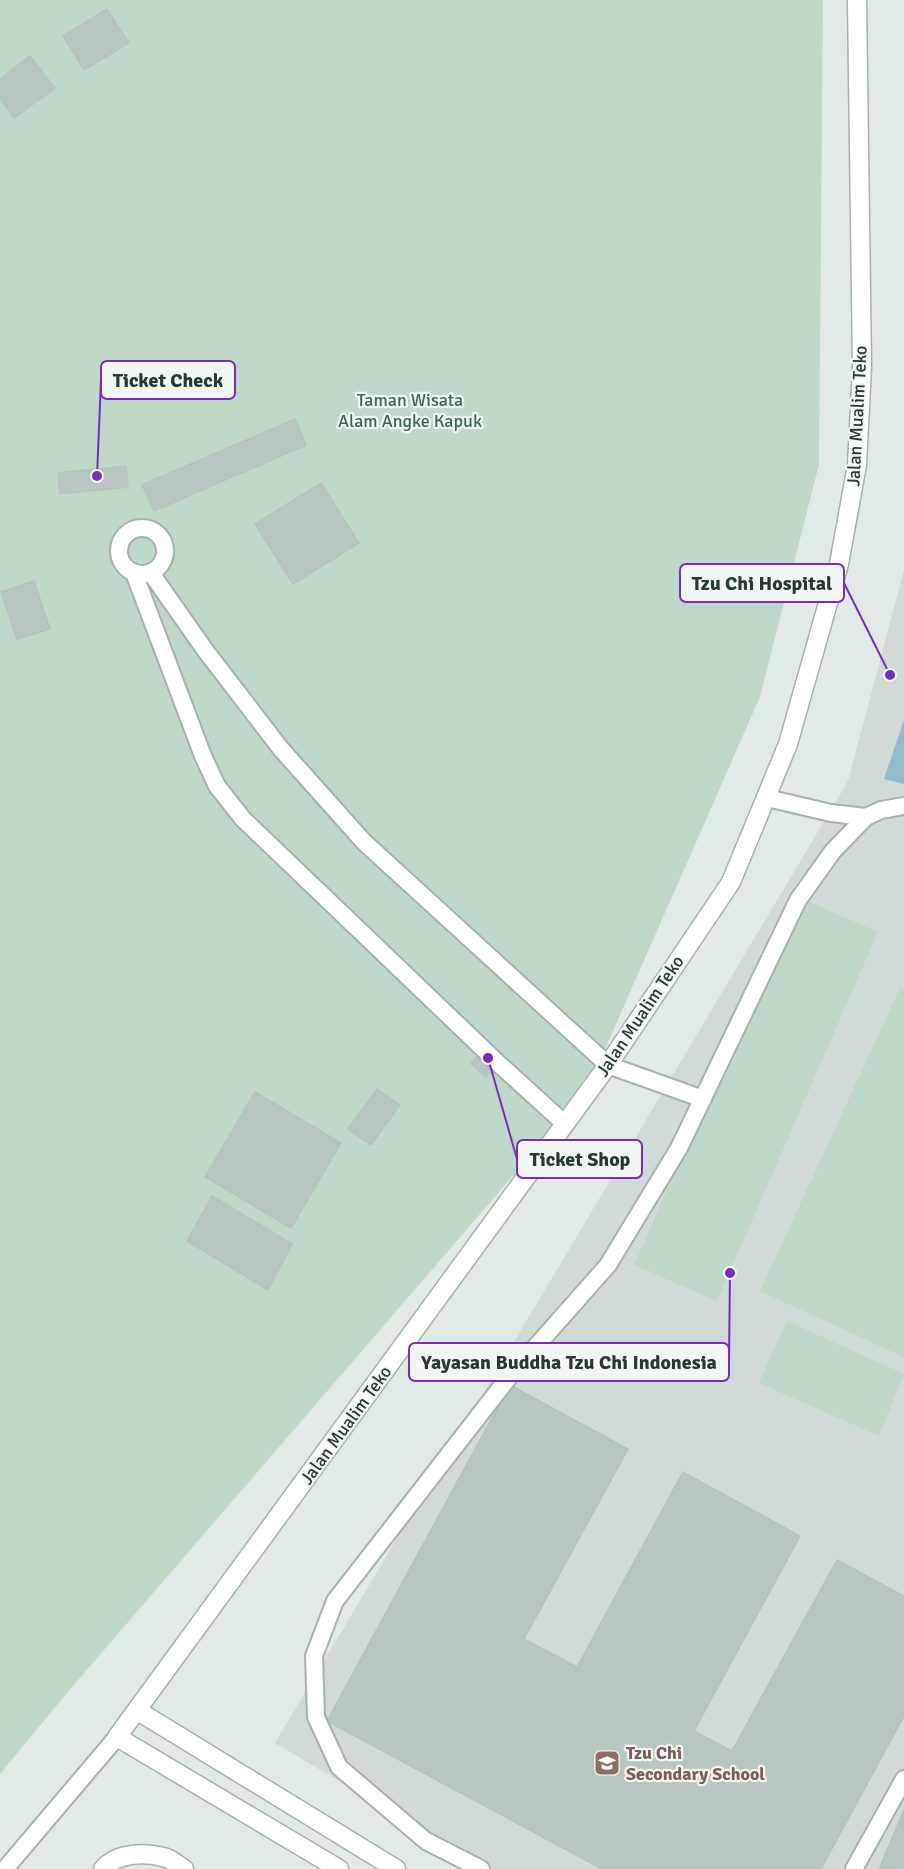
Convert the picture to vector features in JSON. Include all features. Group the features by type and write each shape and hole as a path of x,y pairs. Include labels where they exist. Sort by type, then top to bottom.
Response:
{"street":[{"name":"Jalan Mualim Teko","path":"117,1737 608,1065 731,882 767,798 789,744 839,564 857,465 862,367 857,0"},
{"path":"138,1711 396,1869"},
{"path":"117,1737 339,1869"},
{"path":"104,1869 109,1862 135,1854 165,1857 184,1869"}],"lane":[{"path":"565,1124 499,1064 243,819 230,803 217,786 203,756 142,573 282,749 364,842 608,1065 703,1099"},
{"path":"767,798 831,813 866,817"},
{"path":"481,1869 426,1840 339,1767 316,1717 314,1656 336,1601 509,1377 608,1265 679,1148 798,900 833,851 866,817 881,810 904,806"},
{"name":"Jalan Mualim Teko","path":"5,1869 117,1737"},
{"path":"854,1869 904,1779"}],"shaded area":[{"path":"904,570 904,1869 487,1869 275,1743 848,781"}],"green space":[{"name":"Taman Wisata Alam Angke Kapuk","path":"0,0 823,0 819,464 760,697 587,1090 66,1694 0,1774"},
{"path":"796,896 878,932 717,1301 634,1265"},
{"path":"900,988 904,990 904,1357 760,1291"},
{"path":"787,1321 904,1374 879,1436 759,1383"}],"water":[{"path":"904,720 904,784 884,779"}],"building":[{"path":"107,9 129,43 84,70 63,36"},
{"path":"30,56 55,88 14,118 0,98 0,79"},
{"path":"295,419 306,445 154,511 142,485"},
{"path":"126,466 128,487 60,494 58,473"},
{"path":"321,483 359,543 293,584 255,524"},
{"path":"34,581 50,629 17,639 1,592"},
{"path":"482,1051 498,1064 486,1077 471,1064"},
{"path":"377,1089 400,1105 371,1145 348,1129"},
{"path":"255,1092 341,1143 291,1228 205,1177"},
{"path":"212,1196 292,1244 268,1290 187,1241"},
{"path":"510,1385 628,1449 524,1639 577,1667 683,1472 800,1536 694,1731 732,1751 837,1560 904,1596 904,1716 821,1869 602,1869 327,1721"},
{"path":"904,1810 904,1869 879,1869"}],"place":[{"name":"Ticket Check","path":"97,476"},
{"name":"Tzu Chi Hospital","path":"890,675"},
{"name":"Ticket Shop","path":"488,1058"},
{"name":"Yayasan Buddha Tzu Chi Indonesia","path":"730,1273"},
{"name":"Tzu Chi Secondary School","path":"607,1763"}]}
